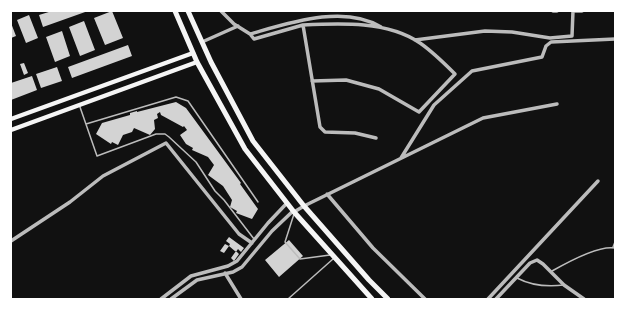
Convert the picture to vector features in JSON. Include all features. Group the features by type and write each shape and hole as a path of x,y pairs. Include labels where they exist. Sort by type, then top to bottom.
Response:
{"main road":[{"path":"175,11 197,62 245,149 294,212 372,299"},
{"path":"188,11 202,42 253,141 304,206 369,280 388,299"},
{"path":"11,119 193,53"},
{"path":"173,60 177,70"},
{"path":"11,130 197,62"}],"street":[{"path":"221,11 250,34 254,39 303,24 348,23 386,30 414,40 434,54 455,74 420,112 379,90 346,80 312,81"},
{"path":"414,40 485,31 512,32 550,38 572,36 573,12 582,11"},
{"path":"250,34 302,19 351,17 370,20 386,30"},
{"path":"303,24 320,127 325,132 354,133 376,138"},
{"path":"202,42 238,26"},
{"path":"400,159 434,105 472,71 542,56 546,46 551,42 615,39"},
{"path":"171,299 193,282 225,274 237,270 245,265 272,231 294,212 327,194 483,118 557,104"},
{"path":"11,241 70,202 103,176 166,143 239,234 253,242"},
{"path":"488,299 598,181"},
{"path":"327,194 373,248 425,299"},
{"path":"161,299 191,276 234,263 287,203"},
{"path":"496,299 530,263 537,260 564,285 584,299"},
{"path":"225,274 240,299"}],"lane":[{"path":"86,124 176,97 182,98 188,101 258,202"},
{"path":"79,105 97,156 156,134 165,134 169,137 196,162 215,191 224,200 253,242"},
{"path":"294,212 285,242 300,259 333,256"},
{"path":"551,272 568,261 614,248 615,242"},
{"path":"288,299 333,256"},
{"path":"516,278 532,285 548,287 564,285"}],"building":[{"path":"52,11 88,11 43,27 39,15"},
{"path":"112,11 123,38 105,45 94,18"},
{"path":"29,15 38,38 26,43 17,20"},
{"path":"84,21 95,50 80,56 69,27"},
{"path":"11,23 16,36 11,38"},
{"path":"62,31 70,56 55,62 46,37"},
{"path":"128,45 132,56 72,78 68,67"},
{"path":"24,63 28,73 24,75 20,64"},
{"path":"57,67 62,81 41,88 36,74"},
{"path":"32,76 37,90 11,100 11,83"},
{"path":"176,102 186,108 241,183 240,184 258,209 252,219 236,213 237,211 230,207 232,200 223,186 208,175 214,165 208,157 192,150 193,148 186,144 180,135 187,130 184,126 183,127 161,115 160,112 157,114 158,118 154,120 155,129 150,135 134,128 132,132 123,135 118,145 112,142 111,144 96,134 102,123 130,115 130,113 137,111"},
{"path":"229,237 244,248 241,252 238,249 236,252 229,246 230,244 226,241"},
{"path":"289,240 303,256 279,277 265,260"},
{"path":"225,244 229,246 224,253 220,251"},
{"path":"236,251 239,254 234,261 231,258"}]}
